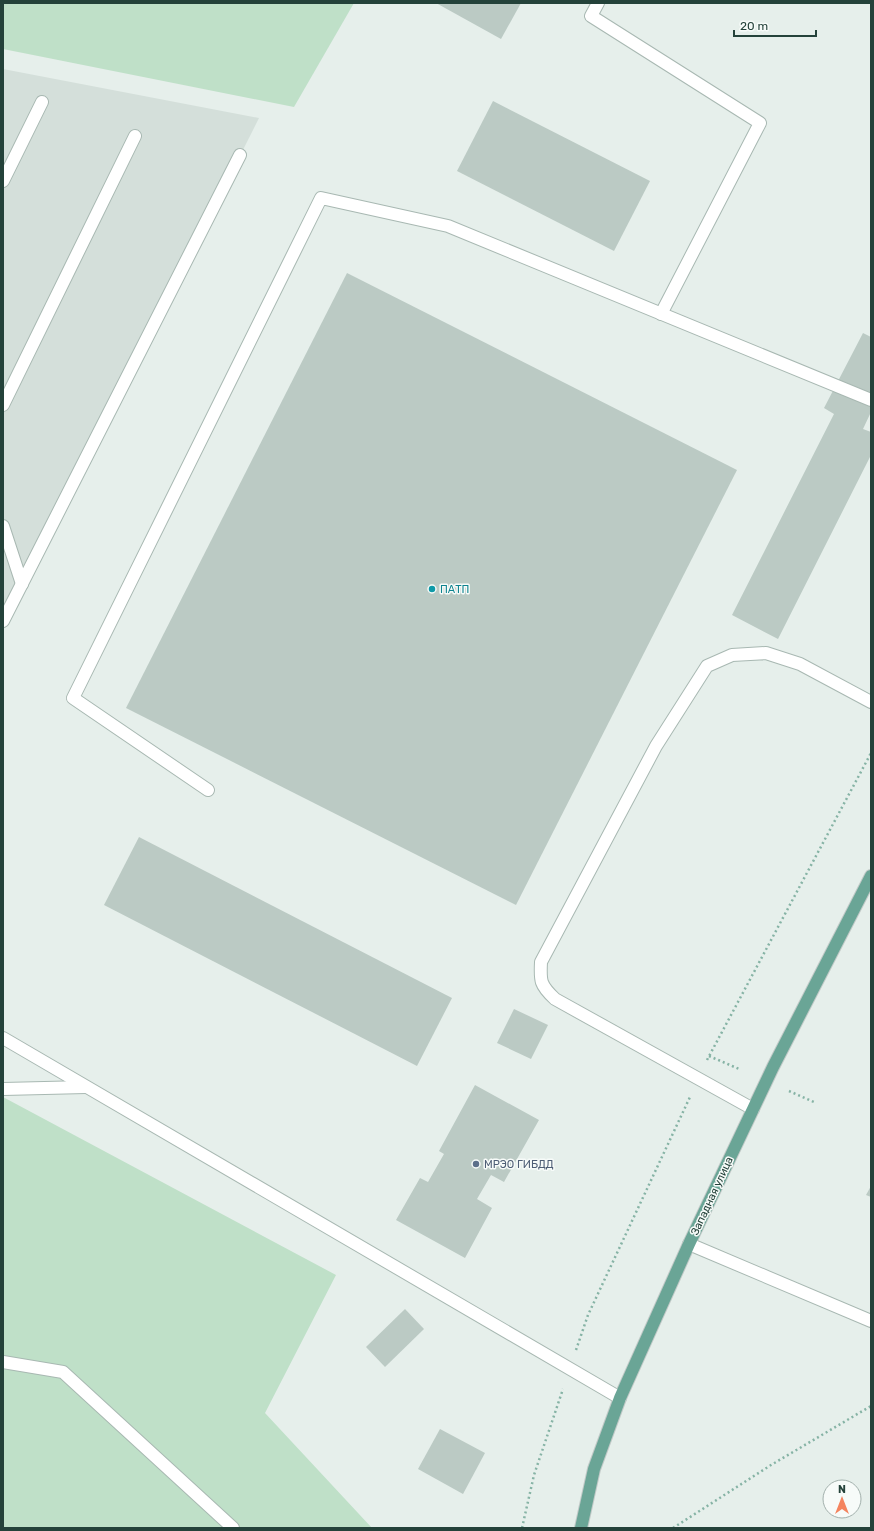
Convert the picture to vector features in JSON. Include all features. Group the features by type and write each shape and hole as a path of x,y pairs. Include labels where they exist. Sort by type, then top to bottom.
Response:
{"main road":[{"name":"Западная улица","path":"581,1528 594,1469 620,1398 689,1244 773,1067 871,876"}],"street":[{"path":"598,3 591,16 760,124 661,314"},
{"path":"3,181 42,102"},
{"path":"4,398 135,136"},
{"path":"3,621 240,155"},
{"path":"208,790 73,698 322,198 448,226 871,400"},
{"path":"3,526 22,584"},
{"path":"753,1109 555,998 544,989 540,978 541,962 656,746 707,666 732,655 766,653 800,664 871,702"},
{"path":"3,1038 620,1398"},
{"path":"3,1089 87,1087"},
{"path":"689,1244 871,1321"},
{"path":"3,1362 63,1372 233,1528"}],"path":[{"path":"522,1528 534,1475 588,1314 709,1056 871,753"},
{"path":"709,1056 739,1069"},
{"path":"789,1091 814,1102"},
{"path":"674,1528 771,1465 871,1406"}],"shaded area":[{"path":"3,69 259,118 3,628"}],"green space":[{"path":"3,3 354,3 294,107 3,49"},
{"path":"3,1097 336,1275 265,1413 372,1528 3,1528"}],"building":[{"path":"436,3 521,3 501,39"},
{"path":"493,101 650,181 614,251 457,171"},
{"name":"ПАТП","path":"347,273 737,470 516,905 126,708"},
{"path":"863,333 871,337 871,412 863,429 871,432 871,455 778,639 732,615 834,414 824,408"},
{"path":"139,837 452,998 417,1066 104,905"},
{"path":"514,1009 548,1025 531,1059 497,1043"},
{"name":"МРЭО ГИБДД","path":"475,1085 539,1120 504,1182 491,1175 477,1199 492,1208 465,1258 396,1220 420,1178 428,1182 444,1154 439,1151"},
{"path":"871,1186 871,1197 866,1195"},
{"path":"405,1309 424,1329 385,1367 366,1347"},
{"path":"440,1429 485,1453 463,1494 418,1469"}],"place":[{"name":"ПАТП","path":"432,589"},
{"name":"МРЭО ГИБДД","path":"476,1164"}]}
